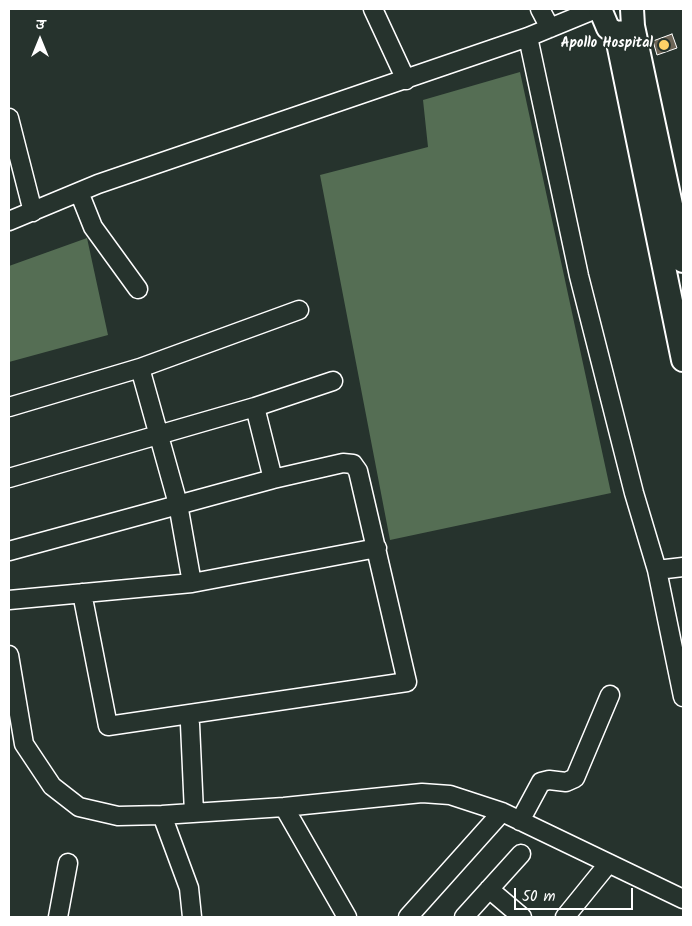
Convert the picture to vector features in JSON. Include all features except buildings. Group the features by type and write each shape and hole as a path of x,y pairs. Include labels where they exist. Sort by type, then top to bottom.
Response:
{"main road":[{"path":"598,9 608,28 627,23"},
{"path":"627,23 683,261"},
{"path":"627,23 683,360"}],"street":[{"path":"373,9 406,80"},
{"path":"540,9 550,28"},
{"path":"9,221 79,192 528,37 598,9"},
{"path":"528,37 579,276 634,493 657,570 683,697"},
{"path":"9,118 33,212"},
{"path":"79,192 93,227 138,289"},
{"path":"9,407 140,368 299,310"},
{"path":"140,368 178,504 192,583"},
{"path":"9,478 160,436 333,381"},
{"path":"255,407 273,479"},
{"path":"9,551 273,479 343,463 352,464 358,471 406,682 108,726 82,593"},
{"path":"9,600 192,583 377,548"},
{"path":"657,570 683,567"},
{"path":"9,655 24,744 52,786 79,807 118,816 162,815 284,807 422,793 450,795 502,812 683,899"},
{"path":"520,821 541,782 549,780 566,782 575,778 610,696"},
{"path":"190,724 194,813"},
{"path":"284,807 347,917"},
{"path":"408,917 502,812"},
{"path":"162,815 189,888 192,917"},
{"path":"464,917 521,854"},
{"path":"58,917 68,863"},
{"path":"565,917 608,864"},
{"path":"490,889 522,917"}],"green space":[{"path":"520,72 611,493 390,540 320,175 428,147 423,100"},
{"path":"87,238 108,335 9,362 9,266"}],"place":[{"name":"Apollo Hospital","path":"664,45"}]}
